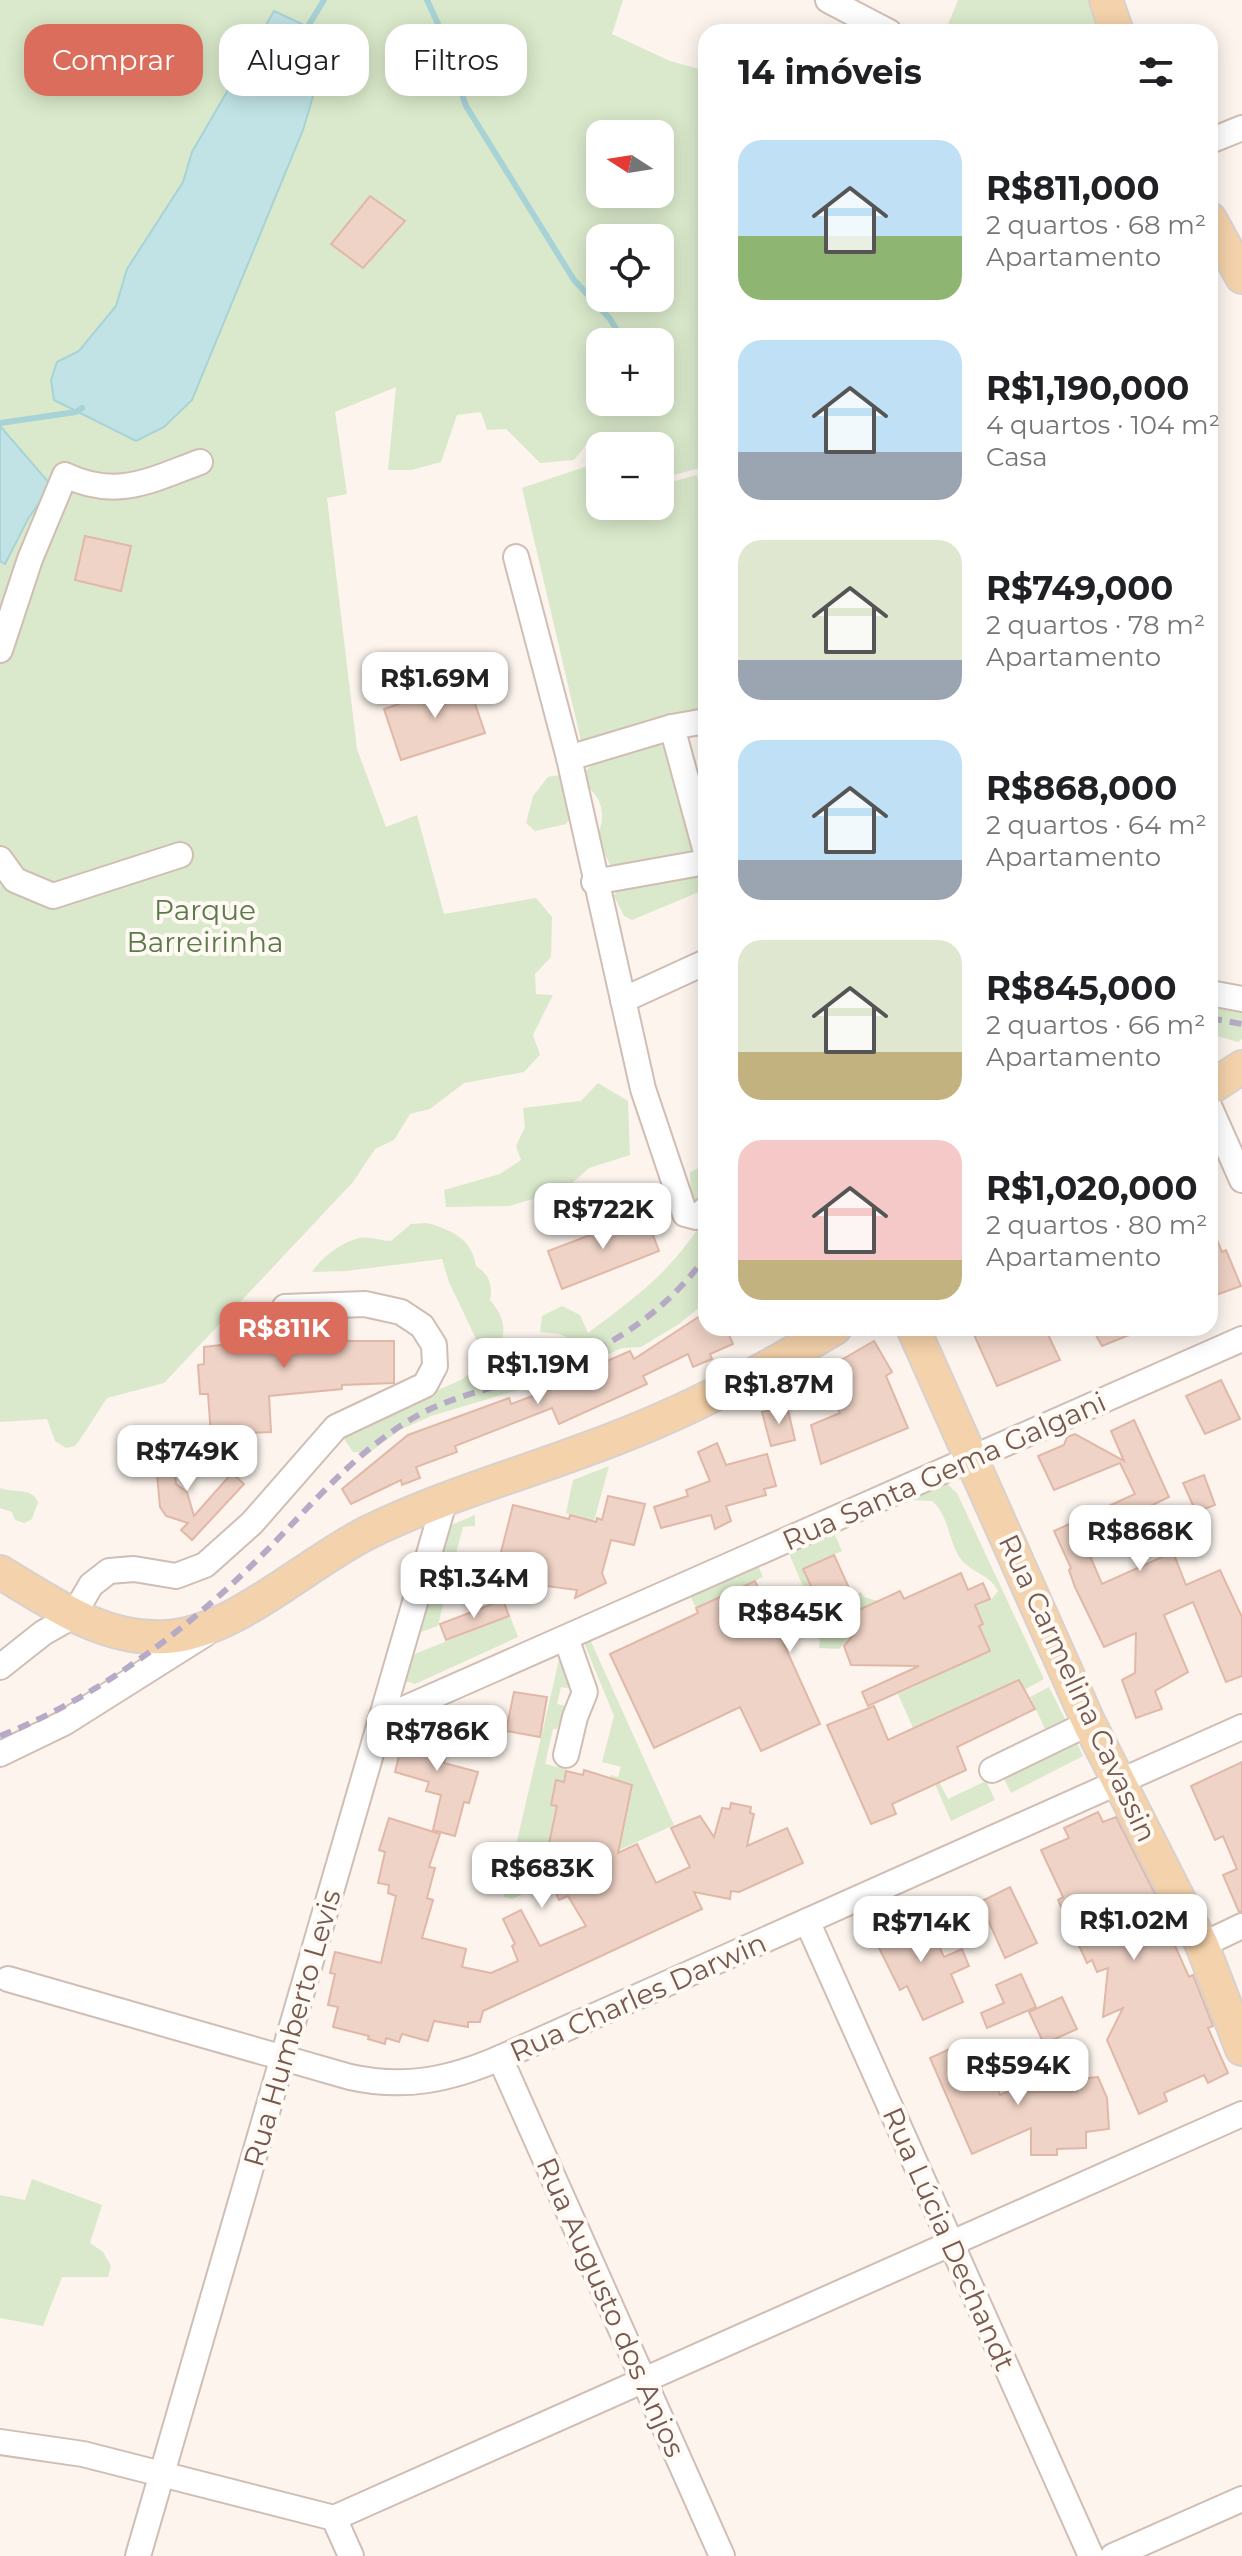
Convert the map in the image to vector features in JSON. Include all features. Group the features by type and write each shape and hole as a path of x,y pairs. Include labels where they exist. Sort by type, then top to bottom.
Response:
{"main road":[{"path":"1106,0 1114,24"},
{"path":"1218,234 1242,277"},
{"path":"1218,1083 1242,1067"},
{"path":"0,1572 73,1616 108,1630 146,1637 169,1637 222,1624 342,1546 445,1499 624,1436 672,1415 821,1336"},
{"name":"Rua Carmelina Cavassin","path":"917,1336 1089,1723 1202,1945 1242,2049"}],"street":[{"path":"828,0 874,24"},
{"path":"1218,138 1242,128"},
{"path":"0,650 30,559 65,475 84,484 111,488 137,486 200,462"},
{"path":"516,557 569,758 594,882 643,1089 685,1214 698,1215"},
{"path":"569,758 672,727 698,722"},
{"path":"672,727 698,823"},
{"path":"0,859 15,880 53,896 180,855"},
{"path":"594,882 698,863"},
{"path":"623,1000 698,966"},
{"path":"1218,994 1242,999"},
{"path":"1218,1126 1242,1180"},
{"path":"0,1667 43,1633 73,1616 91,1585 109,1571 134,1569 176,1576 205,1565 252,1523 336,1427 425,1385 435,1366 434,1345 422,1326 401,1312 365,1304 285,1307"},
{"name":"Rua Santa Gema Galgani","path":"381,1719 1242,1339"},
{"name":"Rua Humberto Levis","path":"138,2556 445,1499"},
{"path":"0,1754 64,1723 222,1624"},
{"path":"566,1638 585,1692 566,1755"},
{"path":"992,1770 1089,1723"},
{"name":"Rua Charles Darwin","path":"8,1979 350,2077 400,2084 452,2076 500,2058 1242,1727"},
{"name":"Rua Lúcia Dechandt","path":"807,1921 1091,2556"},
{"path":"1202,1945 1242,1926"},
{"name":"Rua Augusto dos Anjos","path":"500,2058 722,2556"},
{"path":"0,2442 83,2454 334,2518 1242,2114"},
{"path":"1113,2556 1242,2499"},
{"path":"334,2518 351,2556"}],"green space":[{"name":"Parque Barreirinha","path":"0,0 623,0 612,34 670,61 698,69 698,469 674,475 674,432 586,432 586,445 574,460 540,463 506,429 487,430 481,412 457,415 441,462 411,470 388,470 396,387 335,412 347,494 327,498 357,749 386,827 417,815 444,914 536,898 552,917 551,957 535,974 536,994 553,995 533,1035 540,1055 524,1072 464,1083 430,1109 410,1114 394,1140 375,1149 353,1182 164,1383 107,1398 75,1446 66,1448 55,1441 47,1419 0,1422"},
{"path":"958,0 1094,0 1102,24 948,24"},
{"path":"586,467 586,520 674,520 674,481 697,475 698,717 582,745 522,488"},
{"path":"664,738 698,860 698,892 632,920 624,916 614,896 620,886 602,848 594,846 589,832 600,829 600,802 581,783 591,765 628,748"},
{"path":"565,774 578,807 566,824 535,831 526,823 533,796 548,777"},
{"path":"1218,1006 1242,1012 1242,1039 1238,1042 1218,1036"},
{"path":"598,1083 628,1101 630,1155 589,1168 549,1204 547,1195 509,1206 446,1207 444,1190 500,1174 521,1160 516,1146 525,1127 523,1108 581,1101"},
{"path":"698,1168 698,1212 691,1204 690,1172"},
{"path":"427,1223 445,1229 465,1242 476,1266 487,1276 490,1300 502,1322 500,1346 485,1347 478,1343 449,1282 442,1259 312,1272 332,1251 352,1240 391,1241 411,1224"},
{"path":"698,1228 698,1309 641,1347 622,1348 542,1383 431,1416 400,1430 369,1453 353,1452 344,1439 353,1427 461,1380 480,1365 508,1363 575,1341 559,1334 540,1332 542,1316 562,1306 580,1315 588,1333 638,1294 665,1269"},
{"path":"609,1466 594,1521 566,1513 573,1480"},
{"path":"944,1481 957,1493 1044,1679 1024,1690 1019,1680 913,1728 898,1694 989,1651 978,1627 983,1623 976,1606 992,1599 998,1591 995,1585 960,1558 942,1513 932,1501 910,1500 865,1520 862,1516"},
{"path":"0,1488 27,1492 35,1497 38,1502 32,1519 24,1523 15,1520 12,1512 0,1508"},
{"path":"475,1515 475,1526 463,1527 452,1569 432,1571 444,1528"},
{"path":"855,1520 856,1524 835,1535 842,1551 804,1569 812,1588 805,1591 787,1549"},
{"path":"754,1556 763,1577 696,1608 686,1588"},
{"path":"427,1591 446,1592 438,1626 415,1634"},
{"path":"861,1592 864,1597 878,1601 882,1609 849,1624 853,1634 839,1649 819,1648 820,1640 801,1618"},
{"path":"510,1616 518,1637 415,1684 405,1681 408,1659 412,1655"},
{"path":"588,1635 674,1825 512,1899 504,1897 562,1647 578,1690 561,1687 557,1704 566,1706 557,1729 553,1729 545,1764 566,1769 563,1781 556,1780 550,1805 557,1806 546,1858 580,1865 615,1819 625,1820 633,1784 610,1778 611,1775 618,1777 621,1767 602,1762 614,1716 582,1638"},
{"path":"1049,1687 1067,1723 1047,1733 1030,1697"},
{"path":"1074,1736 1083,1756 1011,1793 1001,1773"},
{"path":"986,1781 995,1800 951,1821 935,1784 939,1782 948,1799"},
{"path":"32,2179 102,2205 90,2243 103,2252 111,2266 108,2277 62,2277 43,2326 0,2318 0,2195 25,2200"}],"water":[{"path":"274,11 302,24 266,24"},
{"path":"225,96 313,96 303,130 192,400 164,427 136,441 54,400 51,380 57,362 79,351 116,306 127,269 183,182 192,152"},
{"path":"0,426 51,485 28,519 5,564 0,561"}],"building":[{"path":"370,196 405,221 363,268 331,244"},
{"path":"85,536 131,546 121,591 75,580"},
{"path":"467,680 485,733 401,760 384,709"},
{"path":"645,1214 659,1251 562,1289 548,1251"},
{"path":"1218,1242 1222,1252 1226,1250 1241,1286 1218,1294"},
{"path":"698,1317 698,1336 730,1336 733,1344 710,1354 712,1359 693,1367 688,1354 643,1376 647,1384 559,1424 552,1408 455,1446 457,1452 416,1467 420,1478 402,1485 401,1480 351,1504 342,1489 408,1435 509,1398 511,1404 544,1392 630,1351 634,1359"},
{"path":"337,1320 339,1341 394,1341 394,1383 342,1385 342,1389 269,1396 271,1432 211,1435 208,1394 200,1394 198,1365 204,1364 204,1347 239,1343 237,1325"},
{"path":"975,1336 1049,1336 1060,1360 997,1386"},
{"path":"1096,1336 1127,1336 1102,1346"},
{"path":"874,1341 892,1372 886,1376 908,1428 821,1464 811,1425 840,1413 817,1374"},
{"path":"1221,1380 1240,1419 1205,1434 1186,1396"},
{"path":"787,1406 795,1440 771,1446 762,1412"},
{"path":"1134,1420 1169,1497 1142,1510 1148,1524 1087,1549 1102,1584 1173,1552 1186,1585 1220,1570 1242,1617 1242,1676 1226,1682 1193,1602 1164,1615 1188,1672 1155,1691 1162,1709 1136,1718 1122,1680 1135,1673 1136,1633 1104,1647 1075,1587 1071,1568 1054,1531 1135,1494 1120,1463 1054,1490 1038,1456 1064,1445 1067,1437 1075,1434 1124,1461 1111,1431"},
{"path":"172,1440 176,1484 187,1492 194,1516 232,1473 244,1484 192,1540 181,1530 188,1523 166,1516 160,1507 154,1442"},
{"path":"717,1443 726,1465 767,1454 776,1486 764,1489 766,1495 726,1506 731,1521 715,1529 711,1515 661,1528 654,1507 688,1496 686,1490 710,1481 698,1452"},
{"path":"1204,1475 1215,1505 1196,1512 1183,1483"},
{"path":"608,1496 645,1504 634,1545 611,1540 602,1573 606,1583 575,1598 577,1590 495,1576 513,1505 569,1519 570,1515 596,1522 597,1518 602,1520"},
{"path":"834,1555 859,1610 900,1591 904,1599 961,1573 968,1590 983,1583 990,1599 975,1605 983,1624 979,1626 990,1651 868,1706 862,1692 919,1666 851,1665 844,1646 854,1634 839,1601 777,1629 820,1724 761,1751 740,1707 654,1748 610,1654 698,1613 696,1608 755,1581 768,1608 812,1588 803,1569"},
{"path":"503,1600 509,1616 446,1640 440,1624"},
{"path":"1019,1680 1035,1709 957,1747 966,1770 892,1804 896,1814 871,1824 827,1725 874,1706 888,1740"},
{"path":"514,1692 547,1697 540,1737 506,1731"},
{"path":"454,1722 444,1763 478,1772 469,1803 464,1802 455,1836 433,1830 441,1795 426,1791 429,1782 395,1772 405,1732"},
{"path":"1242,1762 1242,1911 1239,1912 1223,1875 1237,1869 1223,1836 1215,1840 1191,1786"},
{"path":"584,1770 632,1785 618,1853 637,1844 656,1883 690,1867 671,1828 700,1816 714,1837 722,1808 730,1809 731,1803 751,1807 750,1813 754,1814 747,1846 787,1828 803,1863 739,1892 731,1891 730,1899 694,1892 702,1909 483,2011 480,2022 468,2022 468,2027 434,2021 428,2041 402,2034 399,2042 386,2038 385,2044 368,2039 369,2036 333,2027 338,2007 328,2005 335,1974 330,1973 335,1952 381,1963 396,1896 388,1893 389,1885 378,1883 385,1852 379,1850 389,1818 440,1834 429,1867 435,1868 427,1898 433,1900 422,1938 466,1949 462,1967 491,1973 518,1961 512,1946 515,1944 503,1919 521,1910 540,1946 586,1926 568,1896 559,1900 552,1884 589,1867 546,1858 557,1806 551,1805 556,1780 564,1782 566,1771 583,1775"},
{"path":"1098,1812 1103,1822 1116,1817 1180,1943 1175,1946 1189,1977 1193,1975 1213,2026 1208,2028 1228,2073 1208,2083 1204,2075 1164,2093 1167,2101 1139,2114 1107,2040 1123,2008 1103,2017 1108,1968 1097,1972 1092,1960 1087,1963 1058,1900 1063,1897 1041,1850 1069,1838 1064,1828"},
{"path":"1010,1887 1037,1943 1005,1958 980,1902"},
{"path":"924,1913 944,1957 962,1949 969,1966 951,1974 963,2002 923,2020 907,1986 900,1990 871,1932 910,1914 912,1918"},
{"path":"1021,1974 1036,2007 987,2028 981,2013 1004,2003 996,1985"},
{"path":"1062,1997 1077,2029 1044,2044 1029,2012"},
{"path":"967,2041 981,2072 988,2068 1000,2095 1018,2087 1021,2092 1077,2092 1077,2079 1098,2077 1107,2098 1109,2129 1086,2132 1086,2148 1057,2149 1057,2155 1031,2155 1031,2128 972,2154 930,2058"}],"waterway":[{"path":"309,24 324,0"},
{"path":"427,0 466,106 574,280 615,328"},
{"path":"0,423 76,412 82,408"}],"railway":[{"path":"1218,1020 1242,1024"},
{"path":"0,1736 101,1685 164,1641 223,1593 348,1467 391,1432 443,1403 560,1366 608,1343 651,1314 698,1266"}]}
